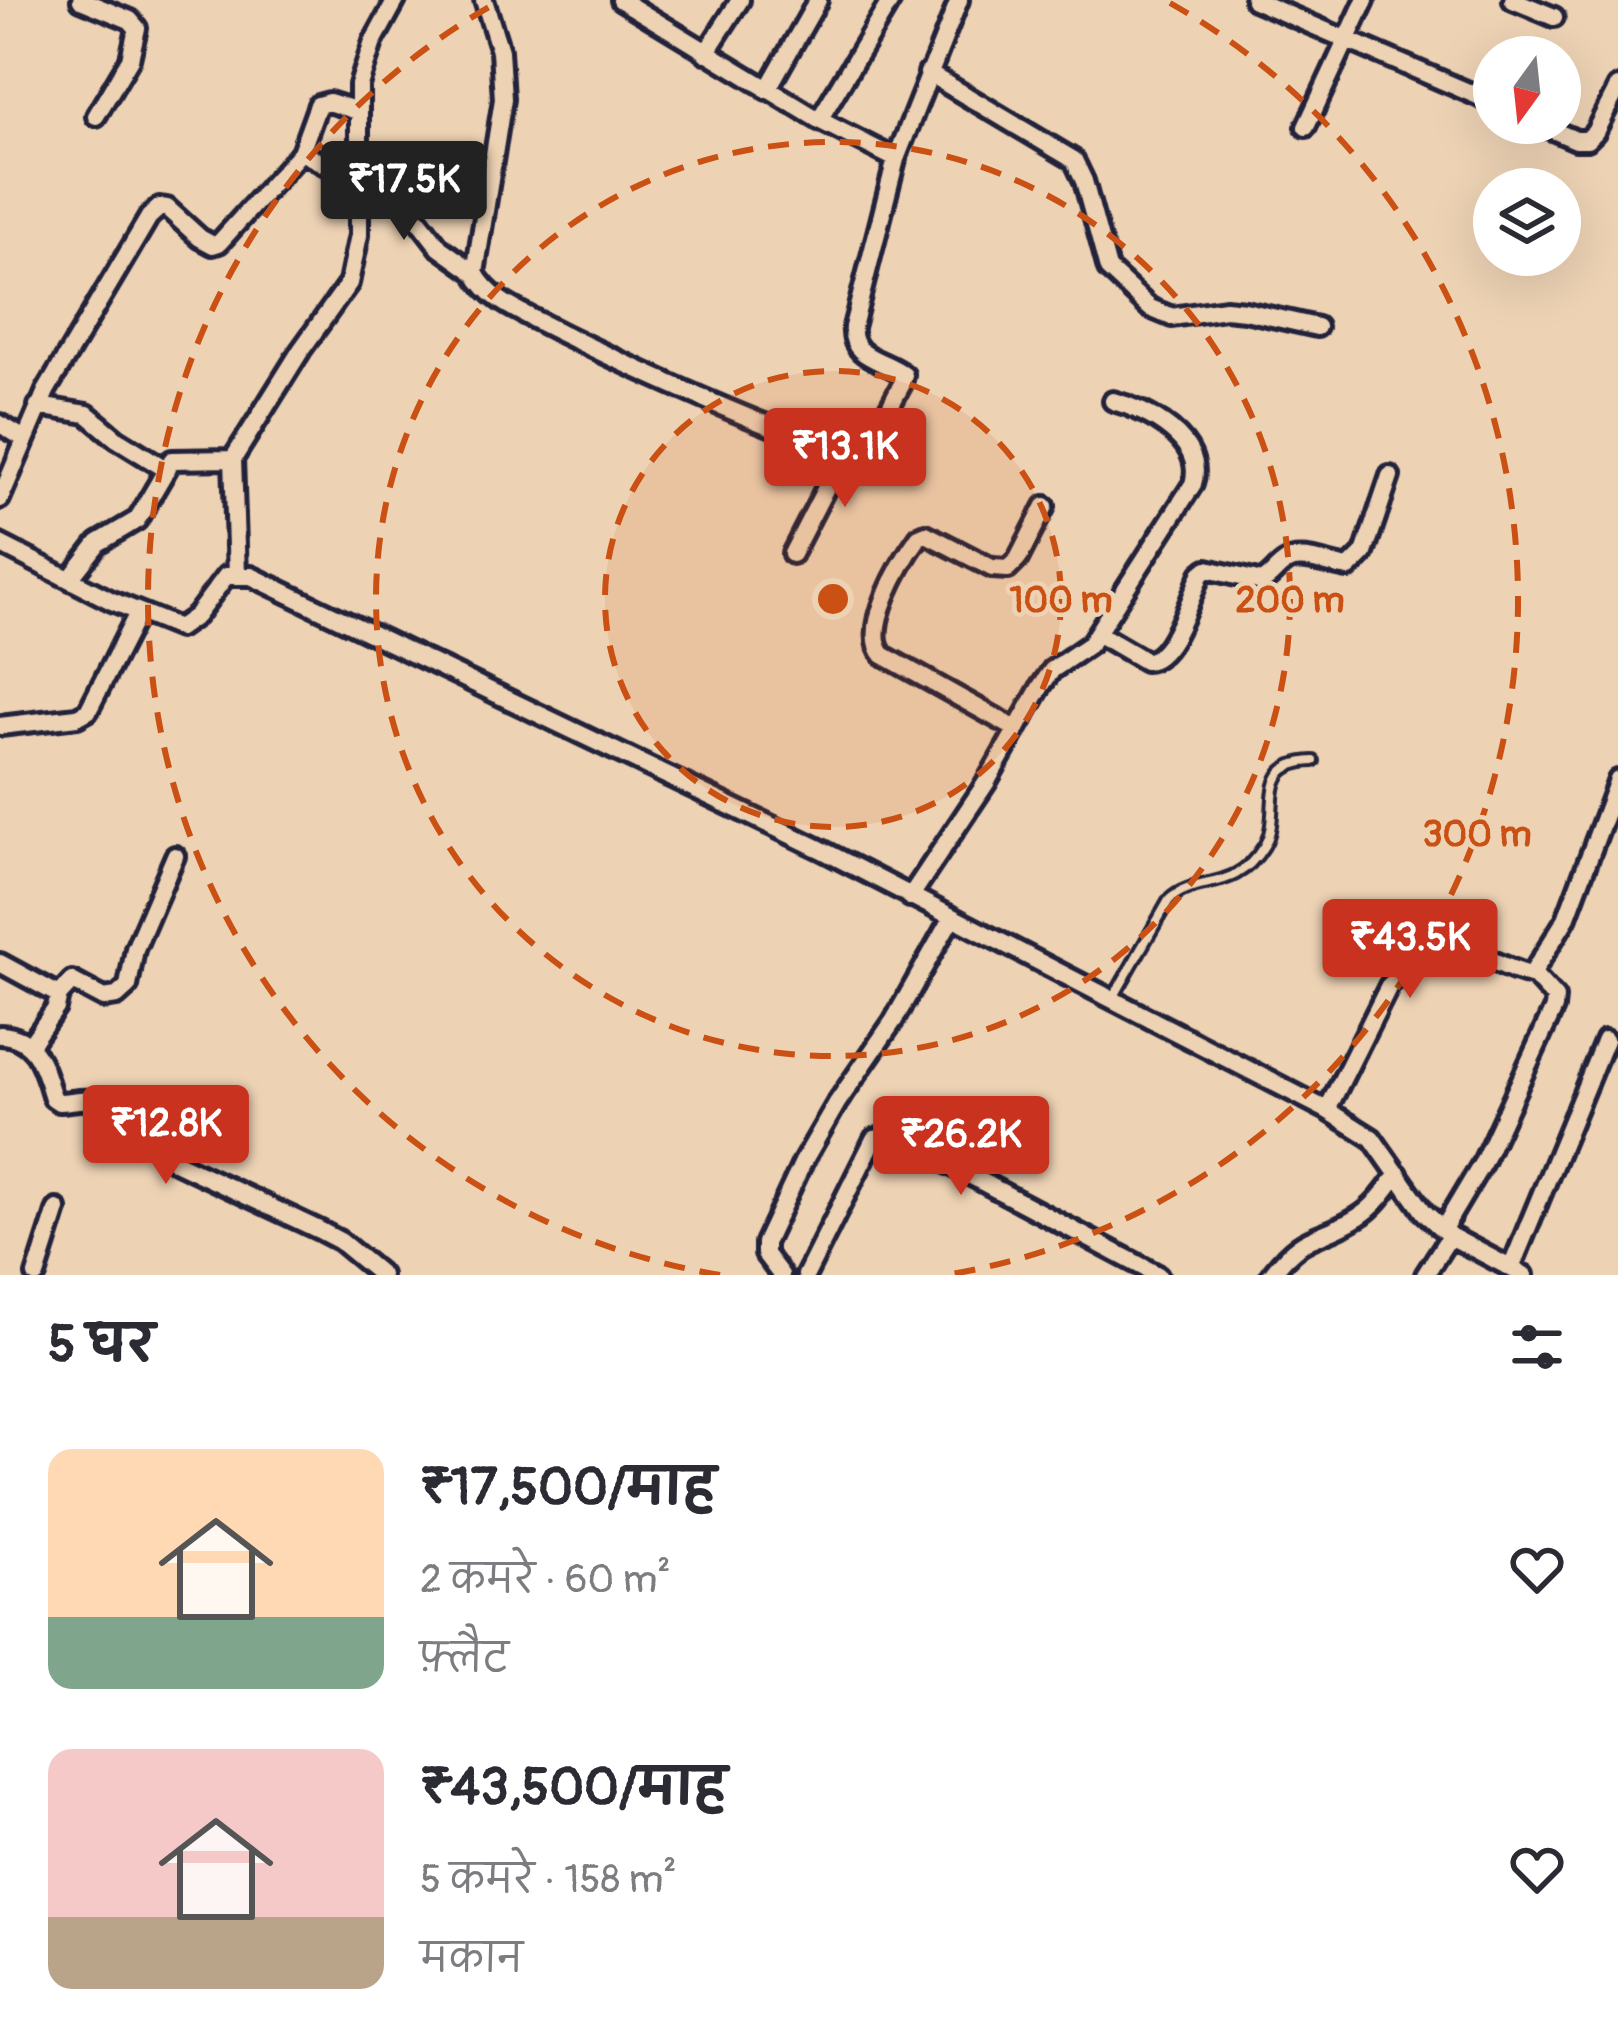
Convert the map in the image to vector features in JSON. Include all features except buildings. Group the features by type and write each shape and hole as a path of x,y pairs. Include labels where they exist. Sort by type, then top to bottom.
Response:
{"street":[{"path":"81,0 130,20 136,28 130,59 96,116"},
{"path":"236,575 233,459 288,369 349,283 359,235 358,112 363,66 395,0"},
{"path":"475,273 503,99 500,51 484,0"},
{"path":"621,0 767,90 896,159"},
{"path":"706,53 740,0"},
{"path":"767,90 818,0"},
{"path":"819,120 891,0"},
{"path":"301,152 398,194 440,248 475,273 501,301 557,333 794,435 840,448 868,439 902,384 904,375 898,369 856,349 851,339 896,159 959,0"},
{"path":"1254,0 1473,94"},
{"path":"1306,127 1365,0"},
{"path":"1514,0 1554,17"},
{"path":"928,73 1074,160 1108,269 1150,308 1172,316 1245,311 1317,327"},
{"path":"1581,140 1595,132 1618,87"},
{"path":"0,499 38,406 149,217 160,207 167,208 200,238 219,243 301,152 322,102 358,112"},
{"path":"910,897 1052,670 1083,651 1193,484 1197,471 1192,454 1160,421 1113,401"},
{"path":"38,406 86,414 117,440 164,468"},
{"path":"0,424 23,439"},
{"path":"792,554 834,472 840,448"},
{"path":"70,579 98,543 137,520 172,460 233,459"},
{"path":"1096,633 1154,662 1169,646 1207,569 1262,582 1296,558 1348,568 1364,553 1390,476"},
{"path":"1016,729 883,656 875,646 874,634 878,614 919,537 926,534 992,568 1008,569 1045,506"},
{"path":"0,544 167,626 187,624 226,576 265,582 664,772 1327,1110 1372,1138 1424,1212 1446,1233 1517,1272 1604,1040"},
{"path":"0,726 88,711 138,613"},
{"path":"1535,976 1541,956 1566,919 1618,780"},
{"path":"30,1045 72,981 104,998 117,996 128,986 135,949 176,856"},
{"path":"781,1275 765,1254 765,1244 803,1162 894,1021 951,919"},
{"path":"1327,1110 1388,986 1402,972 1419,968 1455,947 1506,970 1535,976 1551,990 1554,1008 1425,1275"},
{"path":"0,963 59,995"},
{"path":"0,1035 30,1045 59,1102 103,1103 124,1115 156,1150 177,1163 320,1230 381,1275"},
{"path":"806,1275 874,1139 894,1135 1158,1275"},
{"path":"1271,1275 1310,1236 1361,1216 1398,1174"},
{"path":"36,1275 57,1209"}],"lane":[{"path":"1112,1000 1169,900 1179,890 1230,878 1250,864 1266,843 1279,775 1294,762 1313,761"}]}
